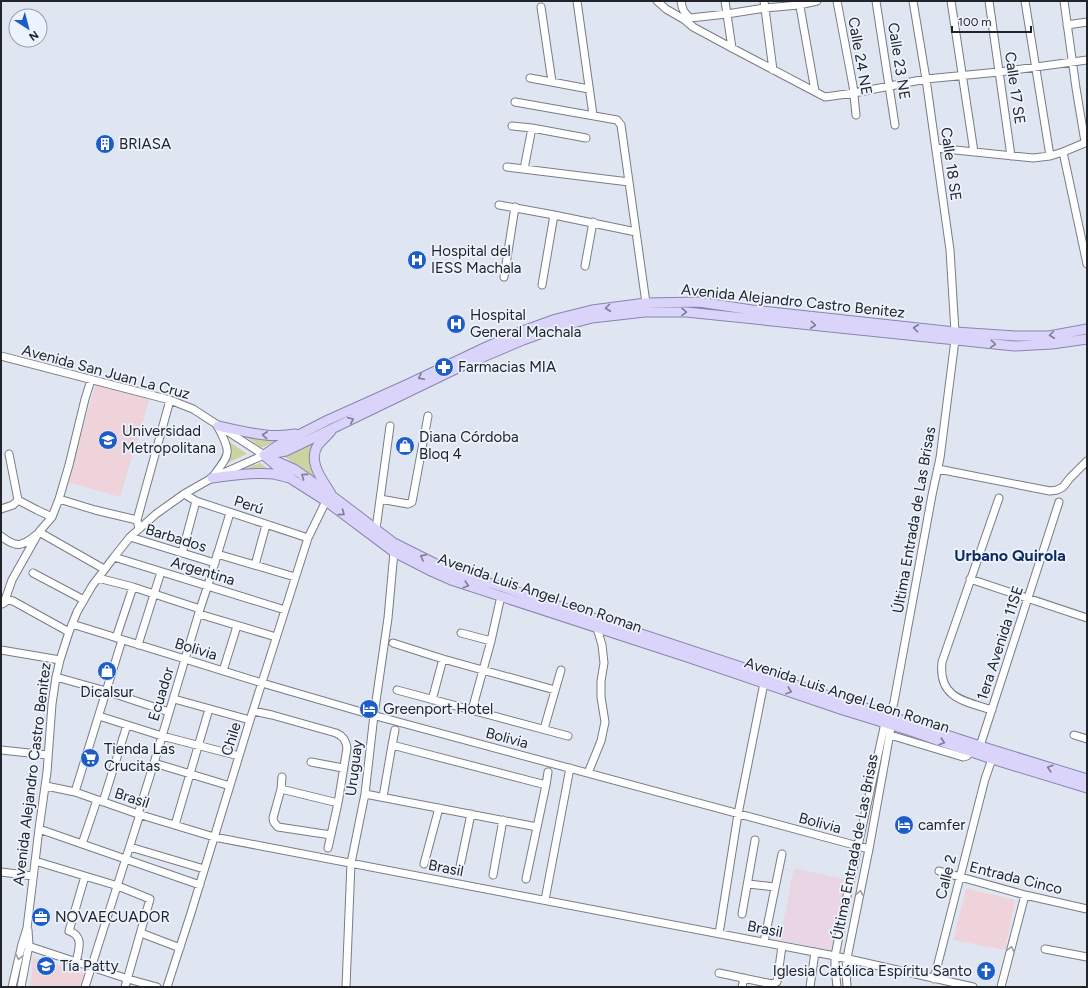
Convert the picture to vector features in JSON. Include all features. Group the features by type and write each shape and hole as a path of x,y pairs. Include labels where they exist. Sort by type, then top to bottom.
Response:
{"main road":[{"name":"Avenida Alejandro Castro Benitez","path":"264,455 277,446 304,432 486,346 556,319 592,310 699,302 955,336 1014,346 1052,344 1087,339"},
{"name":"Avenida Alejandro Castro Benitez","path":"264,455 286,451 464,365 523,340 559,327 592,318 645,307"},
{"name":"Avenida Alejandro Castro Benitez","path":"955,336 1050,336 1087,329"},
{"path":"218,426 268,436 281,436 304,432"},
{"path":"328,498 314,463 314,453 318,446 334,428"},
{"name":"Avenida Luis Angel Leon Roman","path":"264,455 293,480 328,498 376,529 394,543 446,569 586,616 608,632 764,683 980,746 1087,780"},
{"name":"Avenida Luis Angel Leon Roman","path":"264,455 294,469 394,552 451,580 561,616 643,635 890,719 992,759 1087,788"},
{"path":"212,478 237,474 276,474 293,480"},
{"path":"561,616 570,615 586,620 588,618 586,616"},
{"path":"608,632 607,628 610,627 631,634 643,635"}],"street":[{"path":"577,1 593,115"},
{"path":"657,1 666,9 685,20 693,27 825,97 926,79 999,72 1087,60"},
{"path":"681,1 684,13 690,18 727,14 765,4 817,1"},
{"path":"725,1 732,48"},
{"name":"Calle 24 NE","path":"838,1 853,86 856,115"},
{"name":"Calle 23 NE","path":"876,1 895,125"},
{"name":"Calle 18 SE","path":"913,1 926,79 950,250 955,336"},
{"path":"951,1 974,152"},
{"name":"Calle 17 SE","path":"989,1 1011,156"},
{"path":"1026,1 1050,156"},
{"path":"936,148 1033,158 1050,156 1086,142 1072,62 1064,1"},
{"path":"799,3 815,91"},
{"path":"765,4 773,70"},
{"path":"541,7 552,82"},
{"path":"1067,25 1087,22"},
{"path":"530,78 589,89"},
{"path":"515,102 618,120 621,125 645,307"},
{"path":"512,126 532,128 586,138"},
{"path":"524,169 532,128"},
{"path":"1063,152 1084,228 1087,264"},
{"path":"507,167 629,182"},
{"path":"499,205 593,222 636,232"},
{"path":"504,277 516,207"},
{"path":"542,285 554,215"},
{"path":"585,266 593,222"},
{"name":"Última Entrada de Las Brisas","path":"837,987 835,956 847,896 894,702 940,458 955,336"},
{"name":"Avenida San Juan La Cruz","path":"1,356 170,400 193,409 264,455"},
{"path":"1,536 9,542 18,544 26,543 39,532 52,517 69,465 91,380"},
{"path":"139,529 137,520 170,400"},
{"path":"380,499 408,504 412,502 428,416"},
{"path":"212,478 226,459 228,448 218,426"},
{"path":"376,529 390,426"},
{"path":"8,454 18,500"},
{"name":"Avenida Alejandro Castro Benitez","path":"21,987 33,876 46,786 52,704 60,660 72,624 84,600 104,569 130,537 156,514 184,494 212,478 264,455"},
{"path":"938,468 1050,491 1063,487 1087,461"},
{"name":"Perú","path":"184,494 196,501 308,538"},
{"name":"Chile","path":"167,987 295,577 308,538 328,498"},
{"path":"992,710 959,699 950,692 943,683 941,672 942,662 999,498"},
{"path":"59,499 95,510 137,520"},
{"path":"18,500 52,517"},
{"path":"1,509 13,505 18,500"},
{"path":"182,553 196,501"},
{"name":"1era Avenida 11SE","path":"980,746 1059,502"},
{"name":"Ecuador","path":"85,987 130,847 230,513"},
{"path":"255,565 266,524"},
{"path":"39,532 104,569"},
{"path":"2,604 12,580 39,532"},
{"name":"Barbados","path":"130,537 215,563"},
{"name":"Uruguay","path":"346,987 351,863 365,794 374,715 388,618 394,552"},
{"path":"217,554 295,577"},
{"name":"Argentina","path":"114,557 285,610"},
{"path":"138,645 161,572"},
{"path":"33,573 84,600"},
{"path":"98,578 133,587 237,626 276,637"},
{"path":"970,579 1087,618"},
{"path":"75,792 99,716 133,587"},
{"path":"472,710 501,596"},
{"path":"2,604 8,600 13,601 69,632"},
{"name":"Bolivia","path":"72,624 262,684 868,849"},
{"path":"588,773 600,741 605,722 601,697 601,681 604,663 598,624"},
{"path":"223,671 237,626"},
{"path":"461,633 490,641"},
{"path":"393,643 443,659 555,690"},
{"path":"1,650 60,660"},
{"path":"432,700 443,659"},
{"path":"544,729 561,670"},
{"path":"56,677 106,691 170,712"},
{"path":"720,934 738,814 764,683"},
{"path":"397,690 568,736"},
{"path":"174,699 250,720"},
{"path":"175,825 209,709"},
{"path":"253,711 340,734 344,738 346,743 338,803 328,848"},
{"path":"99,716 162,736 240,756"},
{"name":"Última Entrada de Las Brisas","path":"847,987 847,958 890,735 890,719"},
{"path":"82,844 100,801 127,725"},
{"path":"383,797 395,730"},
{"path":"890,735 963,757 967,756 971,751"},
{"path":"1074,735 1087,739"},
{"path":"392,745 546,785"},
{"path":"1,750 48,755"},
{"name":"Calle 2","path":"934,979 985,779 992,759"},
{"path":"311,762 343,768"},
{"path":"154,763 230,786"},
{"path":"545,900 570,768"},
{"path":"526,878 548,772"},
{"path":"282,777 281,789 273,818 276,825 278,827 331,835"},
{"name":"Brasil","path":"46,786 75,792 139,814 214,837 847,958 973,987"},
{"path":"281,789 338,803"},
{"path":"365,794 537,827"},
{"path":"424,864 439,808"},
{"path":"459,871 470,814"},
{"path":"493,875 503,820"},
{"path":"39,829 200,885"},
{"path":"742,914 755,840"},
{"path":"130,847 204,869"},
{"path":"764,942 782,854"},
{"path":"153,869 158,855"},
{"path":"35,861 118,886 150,899 125,987"},
{"name":"Entrada Cinco","path":"939,871 1087,909"},
{"path":"1,872 33,876"},
{"path":"76,962 79,942 76,935 69,931 85,876"},
{"path":"748,884 775,887"},
{"path":"1001,987 1025,894"},
{"path":"141,933 180,948"},
{"path":"25,945 157,987"},
{"name":"Avenida Alejandro Castro Benitez","path":"12,987 25,945"},
{"path":"719,973 774,985 777,982 782,946"},
{"path":"1045,949 1087,957"},
{"path":"810,987 815,952"},
{"path":"742,987 744,978"}],"shaded area":[{"name":"Universidad Metropolitana","path":"96,383 150,398 120,497 67,482"},
{"path":"794,868 848,880 834,951 780,940"},
{"path":"966,888 1015,900 1005,950 953,940"},
{"name":"Tía Patty","path":"33,958 87,974 83,987 30,987"}],"green space":[{"path":"241,432 284,437 261,448"},
{"path":"322,436 316,445 320,482 282,455"},
{"path":"227,440 247,454 223,465 228,459 230,453"},
{"path":"260,463 271,471 240,471"}],"place":[{"name":"BRIASA","path":"105,144"},
{"name":"Hospital del IESS Machala","path":"417,260"},
{"name":"Hospital General Machala","path":"456,324"},
{"name":"Farmacias MIA","path":"444,367"},
{"name":"Universidad Metropolitana","path":"108,440"},
{"name":"Diana Córdoba Bloq 4","path":"405,446"},
{"name":"Dicalsur","path":"107,671"},
{"name":"Greenport Hotel","path":"369,709"},
{"name":"Tienda Las Crucitas","path":"90,758"},
{"name":"camfer","path":"904,825"},
{"name":"NOVAECUADOR","path":"41,917"},
{"name":"Tía Patty","path":"46,966"},
{"name":"Iglesia Católica Espíritu Santo","path":"986,971"}],"district":[{"name":"Urbano Quirola","path":"1010,555"}]}
